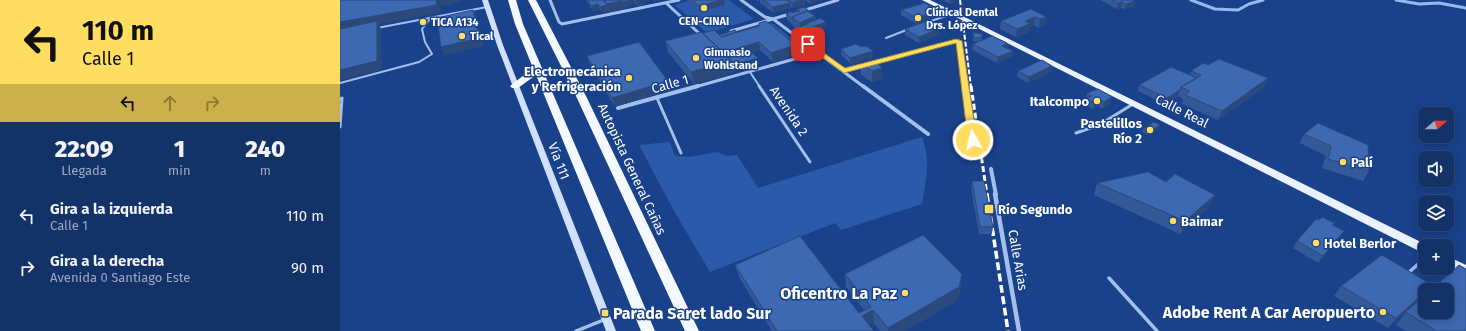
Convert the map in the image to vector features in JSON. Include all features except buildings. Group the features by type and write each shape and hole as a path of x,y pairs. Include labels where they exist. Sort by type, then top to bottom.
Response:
{"highway":[{"path":"512,0 519,24 648,331"},
{"name":"Autopista General Cañas","path":"532,0 581,96 692,331"},
{"path":"515,86 538,69"}],"main road":[{"name":"Calle Real","path":"925,0 1418,245"},
{"name":"Vía 111","path":"486,3 515,86 611,331"},
{"path":"1454,264 1466,270"}],"street":[{"path":"550,0 562,24 679,0"},
{"path":"741,0 765,17 773,19 928,134"},
{"path":"728,32 838,0"},
{"path":"666,3 706,38"},
{"path":"844,71 959,41 973,140"},
{"name":"Calle 1","path":"618,108 819,52"},
{"name":"Calle Arias","path":"991,169 1019,331"}],"lane":[{"path":"371,30 434,17 486,3"},
{"path":"922,24 952,14"},
{"path":"340,83 419,62 429,57 432,54 425,42 422,29 427,21 434,17"},
{"path":"886,38 915,27"},
{"name":"Avenida 2","path":"750,72 810,162"},
{"path":"340,126 341,98"},
{"path":"657,98 681,153"},
{"path":"1076,133 1099,125 1134,103"},
{"path":"1405,276 1418,264"},
{"path":"1109,278 1157,331"},
{"path":"576,331 607,318"}],"shaded area":[{"path":"718,0 729,0 754,19 707,33 675,5 688,1 700,12"},
{"path":"772,23 809,52 798,55 767,29 736,33"},
{"path":"922,137 925,145 927,170 922,204 841,230 835,223 710,272 674,211 639,145 670,142 675,156 689,157 718,152 726,156 737,155 758,188"}],"waterway":[{"path":"1191,0 1215,9 1238,10 1249,4 1263,0"},
{"path":"1396,0 1419,4 1439,3 1466,8"}],"railway":[{"path":"960,0 971,87"},
{"path":"971,86 987,195"},
{"path":"987,194 1008,331"}],"place":[{"name":"CEN-CINAI","path":"704,8"},
{"name":"Clínical Dental Drs. López","path":"918,18"},
{"name":"TICA A134","path":"423,22"},
{"name":"Tical","path":"462,36"},
{"name":"Gimnasio Wohlstand","path":"696,58"},
{"name":"Electromecánica y Refrigeración","path":"629,78"},
{"name":"Italcompo","path":"1097,101"},
{"name":"Pastelillos Río 2","path":"1150,130"},
{"name":"Palí","path":"1343,162"},
{"name":"Río Segundo","path":"989,209"},
{"name":"Baimar","path":"1173,221"},
{"name":"Hotel Berlor","path":"1316,243"},
{"name":"Oficentro La Paz","path":"905,293"},
{"name":"Adobe Rent A Car Aeropuerto","path":"1383,312"},
{"name":"Parada Saret lado Sur","path":"605,313"}],"route":[{"path":"808,44 844,71 959,41 973,140"}]}
